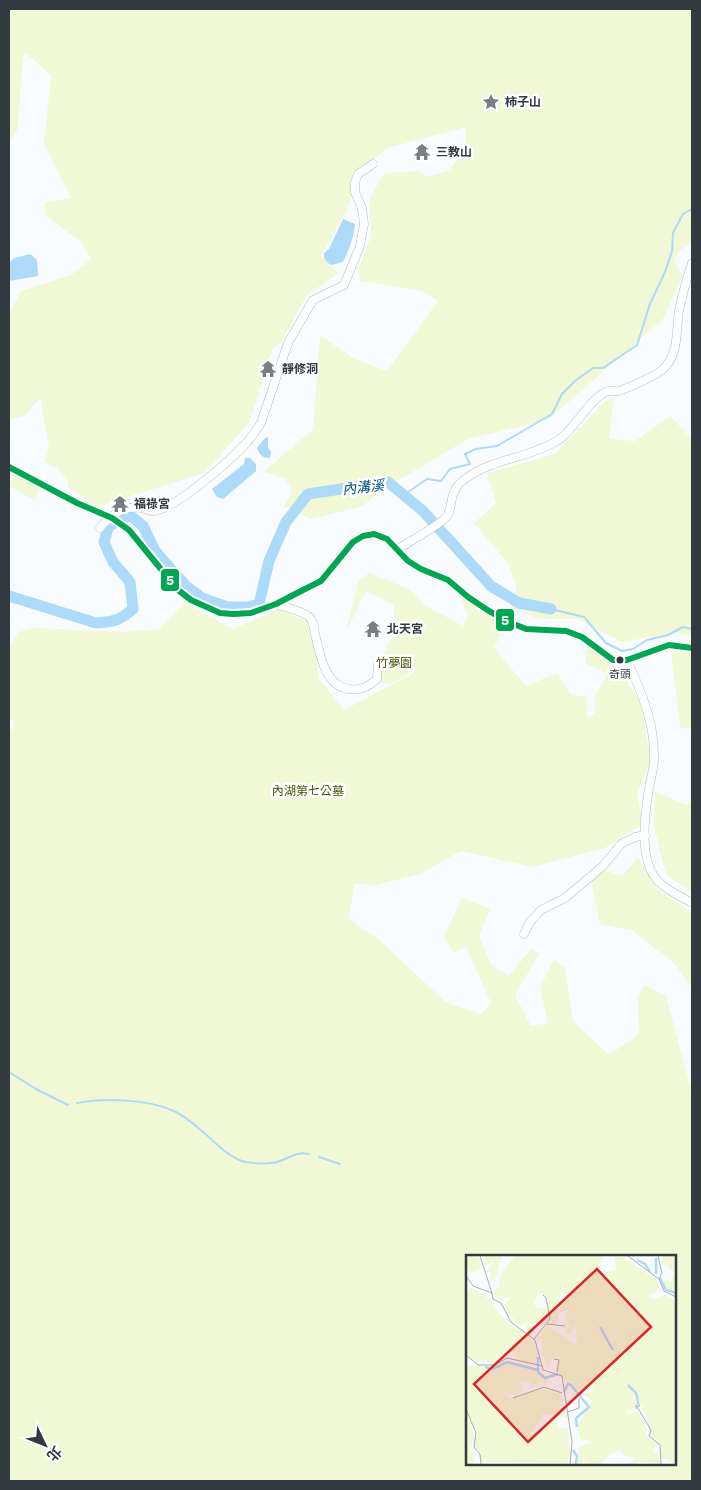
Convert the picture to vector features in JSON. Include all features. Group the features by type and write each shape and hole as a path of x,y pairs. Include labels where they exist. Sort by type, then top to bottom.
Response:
{"street":[{"path":"100,528 126,508 141,508 153,511 172,504 201,484 253,436 262,422 288,343 314,300 344,284 348,275 360,246 364,224 362,208 355,192 355,182 358,174 373,164"},
{"path":"398,549 441,523 449,513 452,492 456,485 489,466 541,449 556,442 565,436 598,398 609,391 618,392 655,375 666,367 673,356 676,346 680,309 692,263"},
{"path":"9,467 122,525 129,530 178,590 202,606 220,613 251,613 276,604 321,580 353,542 363,536 374,534 387,539 408,561 421,569 448,580 489,611 508,622 526,629 566,631 582,637 613,660 627,660 670,645 692,648"},
{"path":"276,604 308,616 313,623 324,667 334,683 341,688 353,690 368,687 377,679 378,664"},
{"path":"627,660 644,698 654,743 654,769 648,794 645,835 648,863 659,883 692,903"},
{"path":"524,934 530,922 541,910 565,898 603,866 621,844 635,837 645,835"}],"green space":[{"path":"9,9 692,9 692,241 679,252 674,261 683,275 663,319 548,420 468,439 379,492 363,506 311,519 284,506 292,492 285,478 264,472 313,429 320,335 353,358 387,371 438,301 422,291 360,281 359,268 371,236 369,200 384,173 418,171 428,177 449,170 465,150 466,127 388,148 363,168 346,212 321,256 339,273 307,295 282,341 273,348 249,423 204,473 97,507 68,487 68,481 57,468 45,462 49,447 40,398 24,416 9,420 9,313 21,291 71,275 91,259 81,242 45,215 45,202 71,198 44,143 51,75 24,52 17,130 9,144"},
{"path":"614,398 609,439 635,441 670,416 692,439 692,636 674,633 622,642 577,619 539,619 509,607 517,587 507,562 474,523 496,503 487,473 555,454 605,401"},
{"path":"14,474 41,487 34,500 9,486"},
{"path":"369,573 409,589 426,606 463,626 468,614 461,601 463,597 504,627 494,648 526,686 557,673 571,695 587,697 587,717 595,714 595,695 608,674 585,663 587,646 613,663 640,701 651,761 637,793 643,824 605,848 532,867 461,851 420,874 375,885 355,884 348,919 378,939 447,1003 481,1014 491,1003 466,947 454,953 444,937 462,897 490,909 479,936 491,965 509,976 531,949 539,954 515,995 531,1026 548,1023 540,988 554,959 565,968 573,1021 609,1055 639,1034 638,997 644,985 666,996 692,1093 692,1481 9,1481 9,733 15,725 9,716 9,648 18,632 35,628 125,632 159,629 185,603 233,629 279,609 313,624 319,679 344,710 415,672 410,665 410,673 390,684 380,682 380,659 394,634 394,605 366,591 346,632 358,582"},
{"path":"671,651 692,653 692,729 680,727"},
{"path":"655,791 686,805 692,799 692,893 666,874 654,827"},
{"path":"638,858 659,891 692,912 692,988 674,963 633,931 600,924 591,881 605,870 622,876"}],"water":[{"path":"343,219 355,224 354,234 343,262 332,265 324,258 324,253 329,249"},
{"path":"30,254 37,260 38,276 9,281 11,261"},
{"path":"268,437 268,447 271,452 270,458 262,456 257,448"},
{"path":"245,458 250,458 256,464 256,471 223,499 217,497 212,489 244,464"}],"waterway":[{"path":"404,495 427,479 441,481 450,469 470,464 465,454 476,449 497,446 552,414 562,394 575,381 593,368 603,368 637,345 650,304 665,272 672,251 673,233 683,214 692,209"},
{"name":"內溝溪","path":"111,525 122,518 131,516 143,526 155,551 185,585 202,598 227,607 248,607 259,604 269,561 286,522 308,494 388,482 423,511 491,586 519,603 551,609"},
{"name":"內溝溪","path":"9,596 96,623 112,621 124,616 133,609 130,582 113,562 104,542 108,528"},
{"name":"內溝溪","path":"551,609 584,617 606,643 622,651 633,649 647,640 668,635 683,627 692,629"},
{"path":"9,1072 36,1089 68,1105"},
{"path":"77,1103 100,1100 126,1101 164,1107 174,1111 196,1126 228,1154 246,1162 272,1163 294,1155 308,1154"},
{"path":"319,1157 340,1164"}],"transit line":[{"name":"5","path":"9,467 77,503 112,518 129,530 178,590 191,600 220,613 251,613 276,604 321,581 353,542 363,536 374,534 387,539 408,561 421,569 448,580 489,611 526,629 566,631 582,637 613,660 627,660 669,645 692,648"}],"place":[{"name":"柿子山","path":"491,102"},
{"name":"三教山","path":"422,152"},
{"name":"靜修洞","path":"268,369"},
{"name":"福祿宮","path":"120,504"},
{"name":"北天宮","path":"373,629"},
{"name":"奇頭","path":"620,660"}],"park label":[{"name":"竹夢園","path":"394,663"},
{"name":"內湖第七公墓","path":"308,791"}]}
